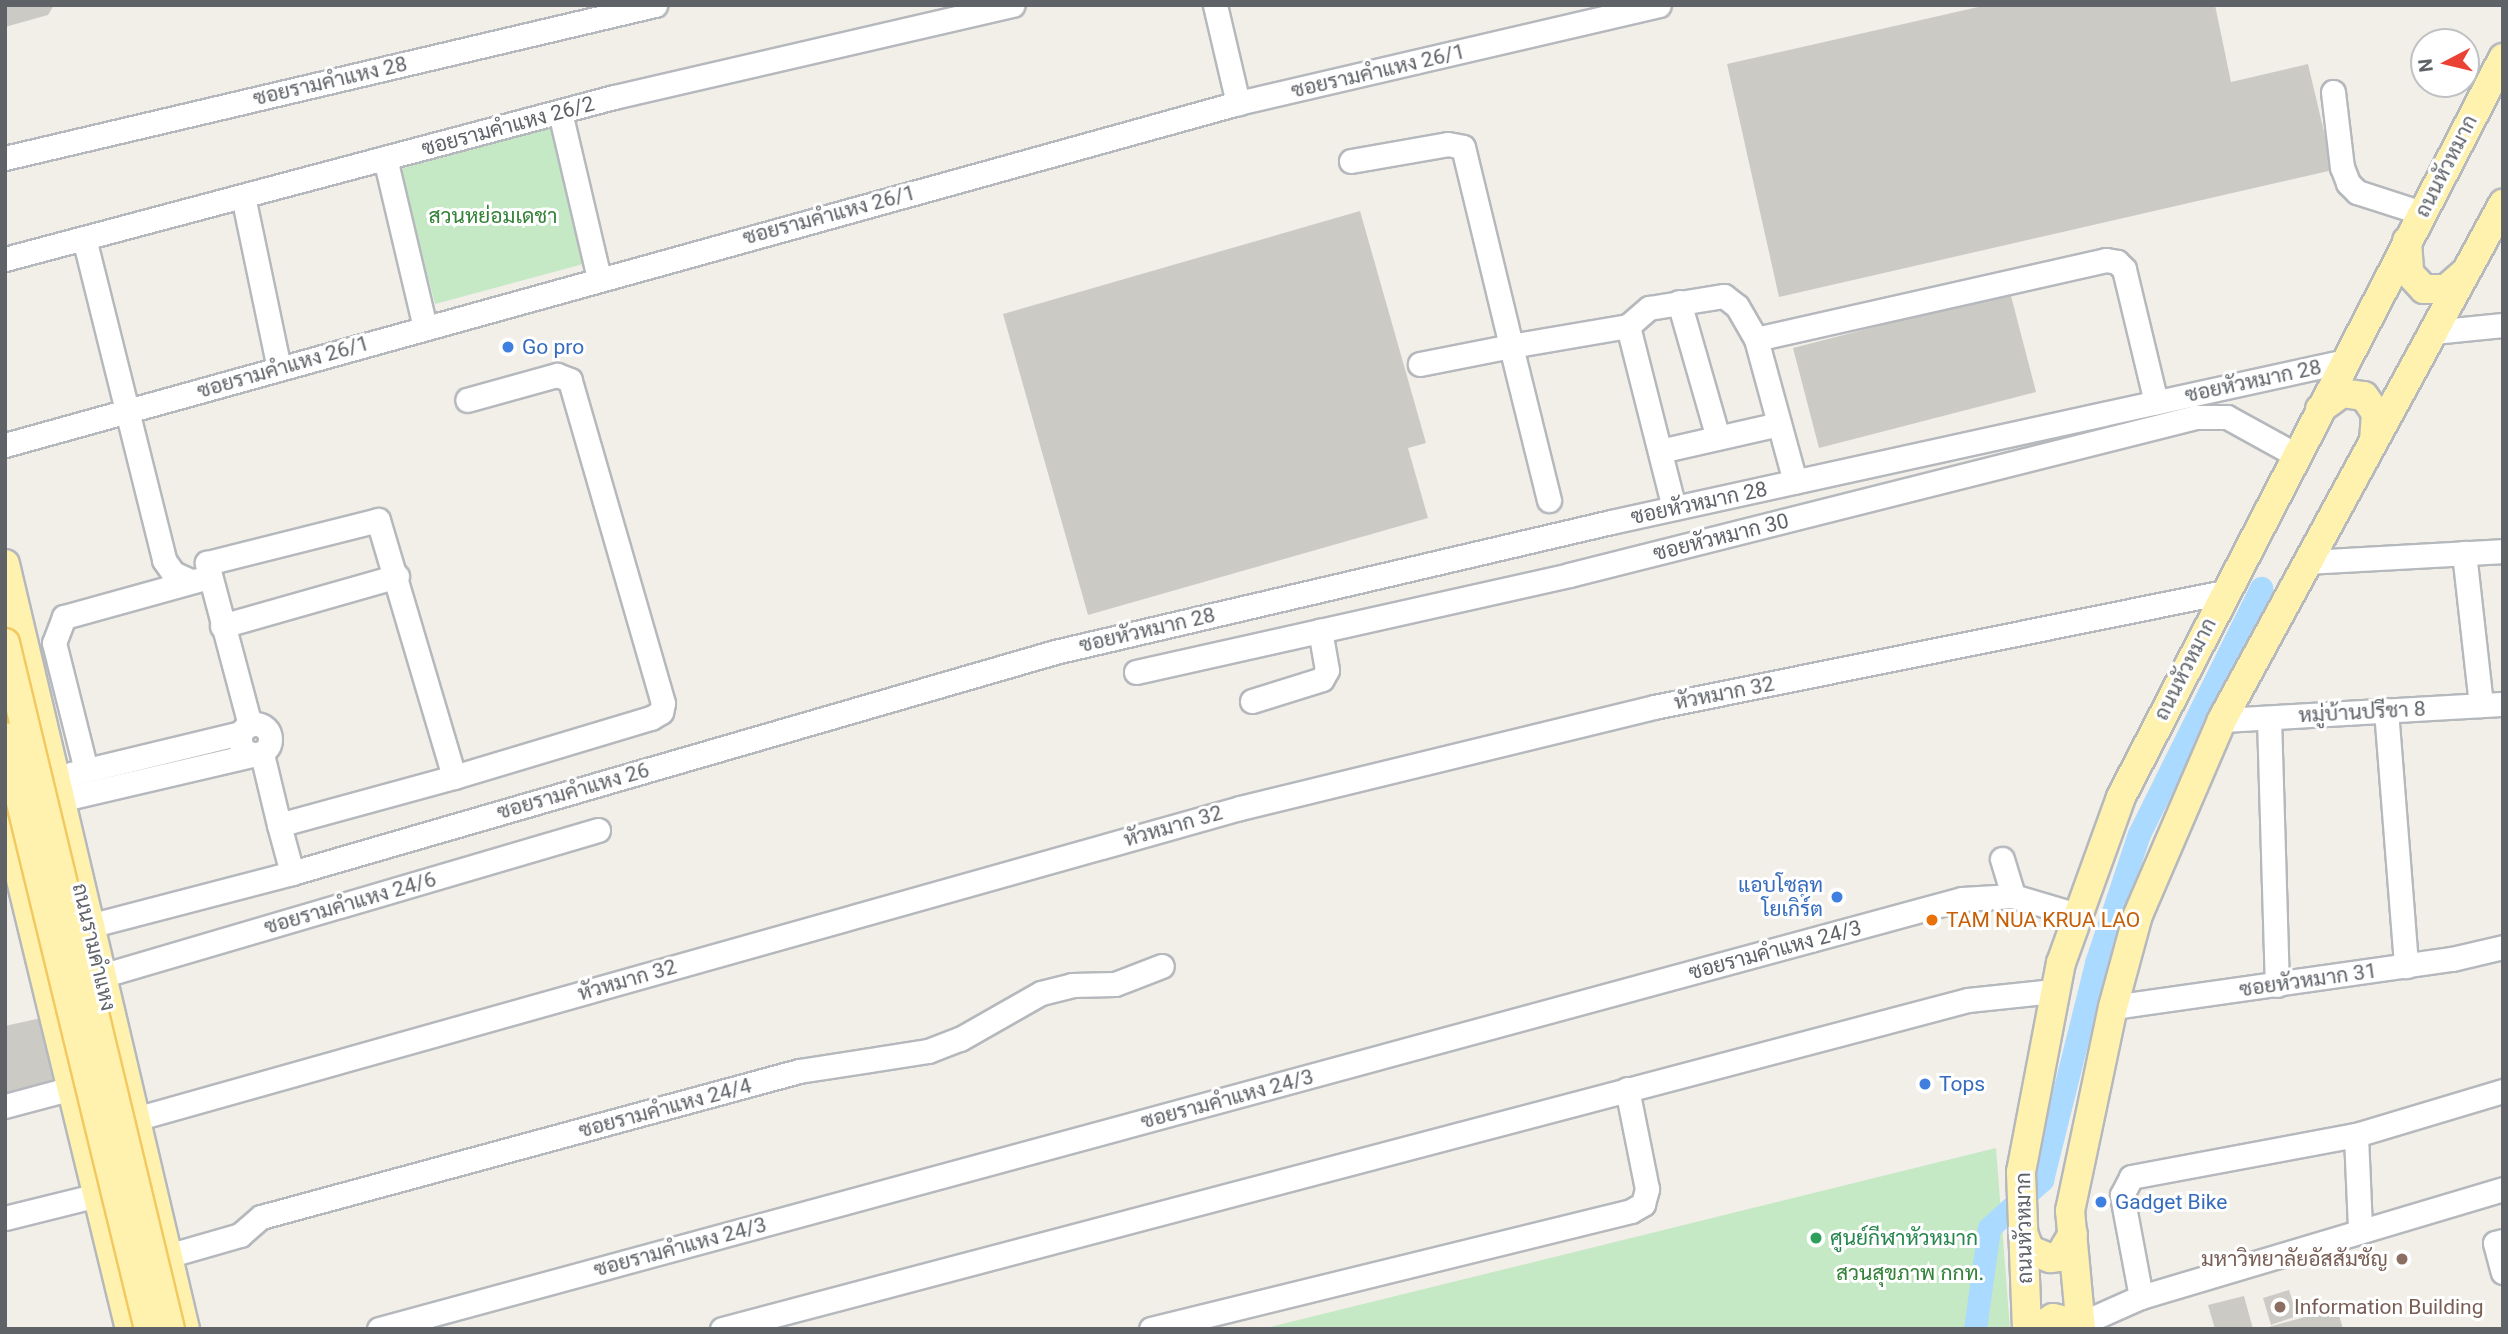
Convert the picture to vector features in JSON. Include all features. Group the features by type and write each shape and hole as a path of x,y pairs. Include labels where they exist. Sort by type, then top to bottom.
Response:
{"main road":[{"name":"ถนนหัวหมาก","path":"2027,1329 2021,1172 2054,990 2077,915 2121,797 2224,592 2503,58"},
{"path":"2036,1329 2053,1318 2081,1326 2070,1211 2113,1007 2138,915 2222,720 2503,204"},
{"path":"2407,241 2409,273 2424,289 2446,289 2465,272"},
{"path":"2320,409 2342,393 2364,396 2376,413 2374,440"},
{"name":"ถนนรามคำแหง","path":"5,564 185,1329"},
{"name":"ถนนรามคำแหง","path":"5,643 170,1329"},
{"path":"5,737 42,726"},
{"name":"ถนนรามคำแหง","path":"5,737 149,1329"},
{"path":"6,817 130,1329"},
{"path":"36,939 89,926"},
{"path":"48,988 101,976"},
{"path":"2023,1230 2030,1250 2050,1258 2059,1256 2073,1234"}],"street":[{"name":"ซอยรามคำแหง 28","path":"5,158 655,5"},
{"name":"ซอยรามคำแหง 26/2","path":"5,259 560,112 1013,5"},
{"path":"1215,5 1238,103"},
{"name":"ซอยรามคำแหง 26/1","path":"5,445 599,278 1238,103 1659,5"},
{"path":"2333,92 2342,167 2348,183 2357,192 2422,213"},
{"path":"560,112 599,278"},
{"path":"1351,161 1448,144 1463,147 1549,500"},
{"path":"385,158 425,327"},
{"path":"243,195 279,368"},
{"path":"84,238 167,568 201,578 222,626 246,729 241,745 257,754 292,873"},
{"path":"1756,339 2106,260 2117,262 2124,269 2156,402"},
{"path":"1420,364 1628,326 1649,308 1724,296 1737,306 1756,339 1795,482"},
{"path":"1679,302 1718,438"},
{"path":"2433,332 2503,325"},
{"path":"1628,326 1674,508"},
{"name":"ซอยหัวหมาก 28","path":"1055,652 1674,508 2345,361"},
{"path":"279,825 454,777 651,718 661,712 663,703 570,380 557,375 467,400"},
{"name":"ซอยหัวหมาก 30","path":"1136,672 1744,532 2196,417 2227,417 2297,454"},
{"path":"1660,451 1779,424"},
{"path":"86,770 54,643 64,617 201,578 210,561 368,519 378,520 383,527 454,777"},
{"path":"2308,562 2503,551"},
{"path":"2464,553 2492,704"},
{"path":"222,626 397,576"},
{"name":"หัวหมาก 32","path":"135,1119 1240,808 1654,707 2224,592"},
{"path":"1252,701 1322,679 1327,670 1320,631"},
{"name":"ซอยรามคำแหง 26","path":"89,926 292,873 1055,652"},
{"name":"หมู่บ้านปรีชา 8","path":"2222,720 2492,704"},
{"path":"2386,710 2406,966"},
{"path":"2269,718 2277,985"},
{"path":"57,789 86,770 246,729"},
{"path":"57,789 257,754"},
{"name":"ซอยรามคำแหง 24/6","path":"101,976 598,830"},
{"path":"2002,859 2013,896"},
{"name":"ซอยรามคำแหง 24/3","path":"379,1329 1962,899 2013,896 2077,915"},
{"name":"ซอยหัวหมาก 31","path":"2113,1007 2406,966 2503,947"},
{"name":"ซอยรามคำแหง 24/4","path":"167,1256 240,1235 261,1217 799,1071 928,1051 960,1039 1041,993 1072,985 1115,984 1162,966"},
{"path":"722,1329 1968,1000 2054,990"},
{"path":"5,1106 72,1088"},
{"path":"1151,1329 1631,1211 1643,1203 1647,1189 1627,1089"},
{"path":"2141,1297 2122,1195 2131,1177 2356,1135 2503,1091"},
{"path":"2356,1135 2360,1228"},
{"path":"2081,1326 2141,1297 2360,1228 2503,1189"},
{"path":"5,1217 98,1195"},
{"path":"2503,1241 2495,1243 2503,1272"}],"green space":[{"name":"สวนหย่อมเดชา","path":"551,128 587,263 435,304 400,169"},
{"name":"ศูนย์กีฬาหัวหมาก","path":"1996,1148 2010,1329 1262,1329"}],"building":[{"path":"5,5 54,5 48,15 5,27"},
{"path":"1987,5 2215,5 2231,82 2308,64 2333,170 1779,297 1727,64"},
{"path":"1360,211 1426,443 1408,448 1428,518 1088,615 1003,314"},
{"path":"2010,292 2036,392 1819,448 1793,348"},
{"path":"41,1018 57,1087 5,1100 5,1026"},
{"name":"Information Building","path":"2289,1290 2297,1316 2271,1325 2263,1298"},
{"path":"2244,1296 2253,1329 2215,1329 2208,1305"},
{"path":"2337,1308 2343,1329 2265,1329 2265,1328"}],"waterway":[{"path":"1975,1329 1989,1228 2042,1180 2096,963 2139,834 2261,588"}],"place":[{"name":"Go pro","path":"508,347"},
{"name":"แอบโซลูท โยเกิร์ต","path":"1837,897"},
{"name":"TAM NUA KRUA LAO","path":"1932,920"},
{"name":"Tops","path":"1925,1084"},
{"name":"Gadget Bike","path":"2101,1202"},
{"name":"ศูนย์กีฬาหัวหมาก","path":"1816,1238"},
{"name":"มหาวิทยาลัยอัสสัมชัญ","path":"2402,1259"},
{"name":"Information Building","path":"2280,1307"}],"park label":[{"name":"สวนสุขภาพ กกท.","path":"1910,1273"}]}
